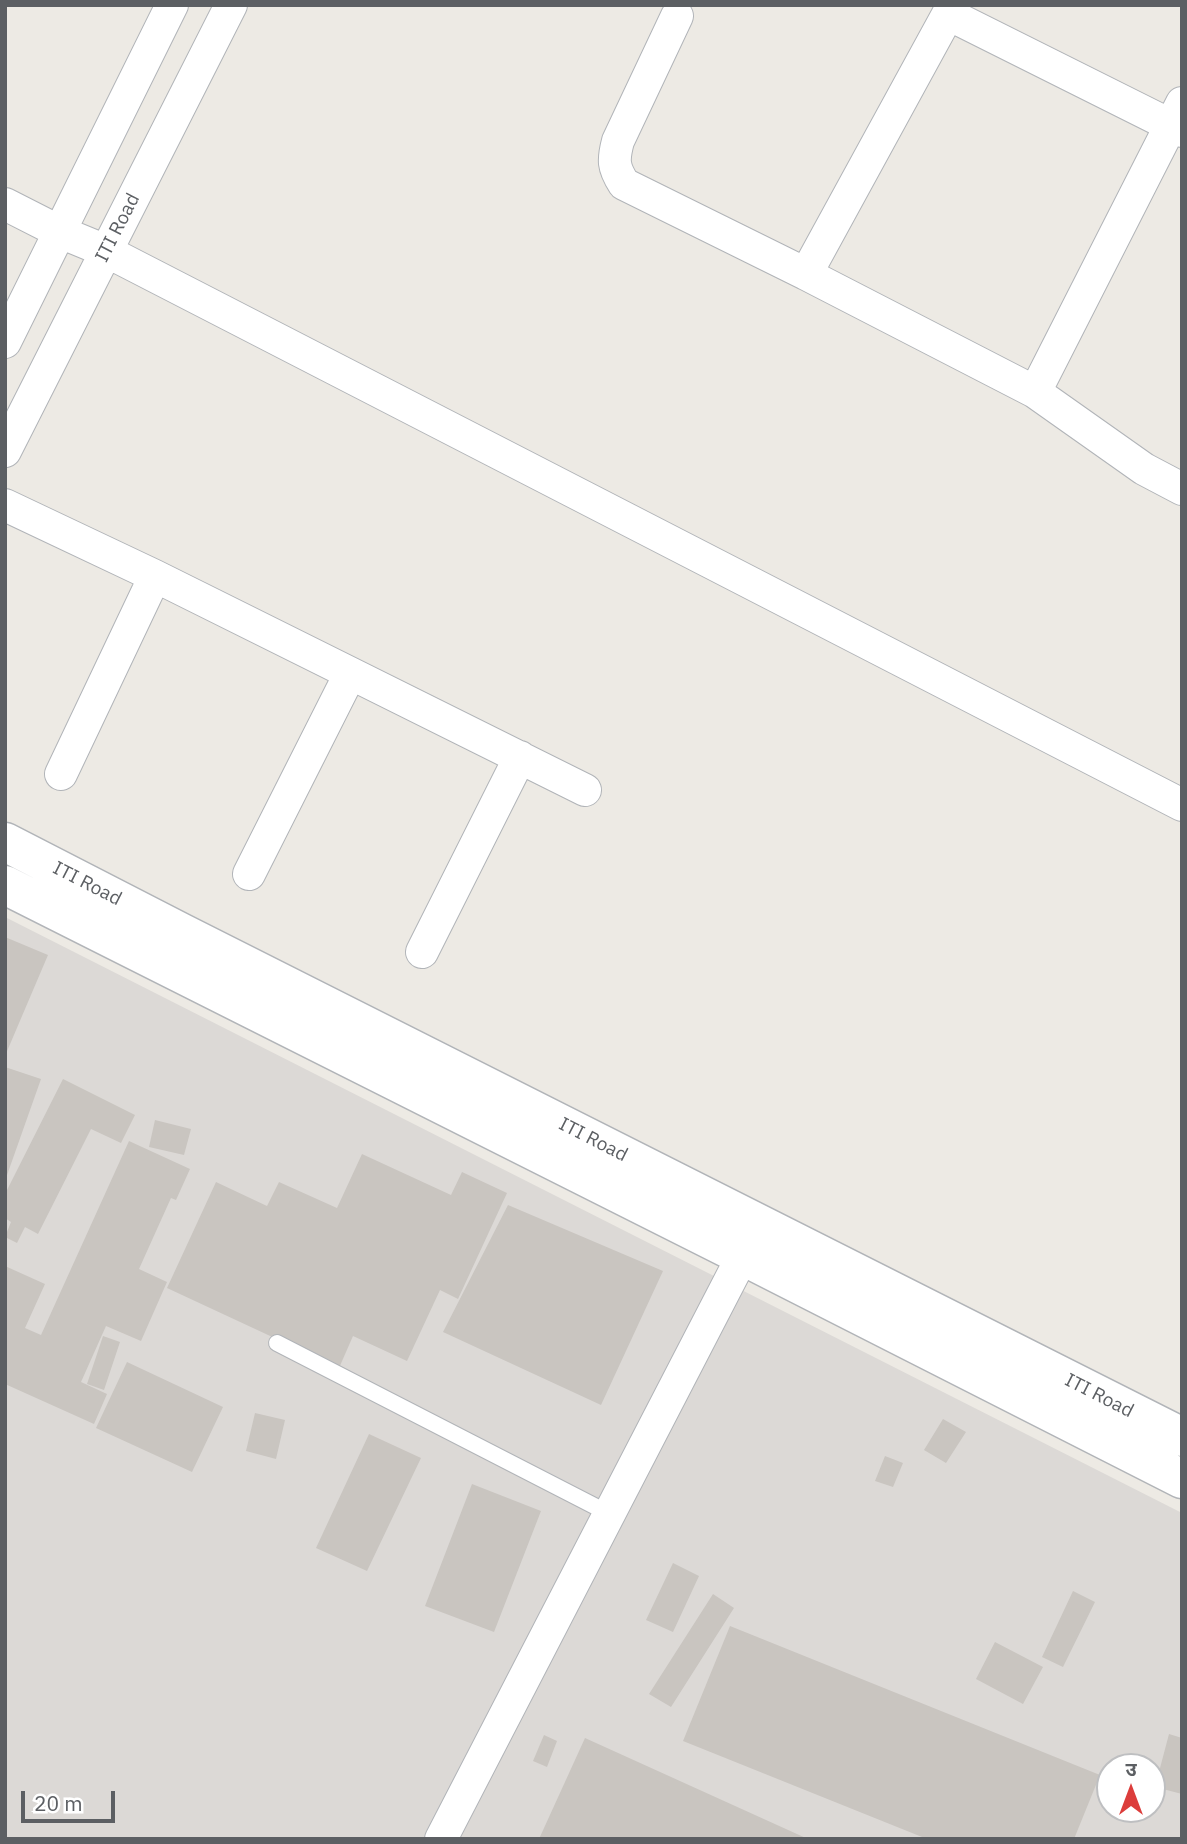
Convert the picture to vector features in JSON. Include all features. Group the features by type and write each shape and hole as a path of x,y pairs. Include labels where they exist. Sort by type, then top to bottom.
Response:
{"street":[{"path":"5,342 172,5"},
{"name":"ITI Road","path":"5,451 231,5"},
{"path":"806,274 950,10 1178,119 1035,393"},
{"path":"677,16 618,141 613,158 615,171 624,184 806,274 1035,393 1144,468 1182,489"},
{"path":"5,204 60,232 106,251 1182,805"},
{"path":"5,505 155,576 585,790"},
{"path":"61,774 155,576"},
{"path":"249,874 351,674"},
{"path":"422,952 520,757"},
{"name":"ITI Road","path":"5,842 194,939 752,1240 1182,1437"},
{"path":"5,885 752,1240 1182,1479"},
{"path":"440,1839 752,1240"}],"lane":[{"path":"277,1343 610,1514"}],"shaded area":[{"path":"5,917 1182,1513 1182,1839 5,1839"}],"building":[{"path":"5,937 48,955 5,1056"},
{"path":"5,1067 41,1079 6,1178 5,1178"},
{"path":"63,1079 135,1115 121,1143 91,1129 38,1234 25,1227 17,1243 5,1237 11,1222 5,1218 5,1194"},
{"path":"155,1120 191,1129 184,1155 149,1147"},
{"path":"129,1141 190,1169 176,1200 171,1198 139,1269 167,1282 141,1341 106,1326 81,1382 107,1394 94,1424 5,1384 5,1266 45,1284 25,1328 41,1335"},
{"path":"362,1154 451,1195 462,1172 507,1193 458,1299 440,1290 407,1361 353,1336 339,1368 167,1288 216,1182 267,1206 279,1182 337,1208"},
{"path":"508,1205 663,1271 601,1405 443,1332"},
{"path":"103,1336 120,1342 104,1390 87,1384"},
{"path":"127,1362 223,1407 192,1472 96,1428"},
{"path":"255,1413 285,1420 276,1459 246,1451"},
{"path":"943,1419 966,1432 946,1463 924,1450"},
{"path":"369,1434 421,1458 367,1571 316,1548"},
{"path":"885,1456 903,1463 893,1487 875,1481"},
{"path":"472,1484 541,1511 494,1632 425,1606"},
{"path":"673,1563 699,1576 673,1632 646,1620"},
{"path":"1073,1591 1095,1602 1063,1667 1042,1657"},
{"path":"713,1594 734,1608 671,1707 649,1694"},
{"path":"730,1626 1096,1773 1096,1785 1074,1839 927,1839 683,1741"},
{"path":"995,1642 1043,1667 1023,1704 976,1679"},
{"path":"1169,1734 1182,1738 1182,1794 1166,1790 1164,1753"},
{"path":"544,1735 557,1741 547,1767 533,1761"},
{"path":"585,1738 808,1839 539,1839"}]}
